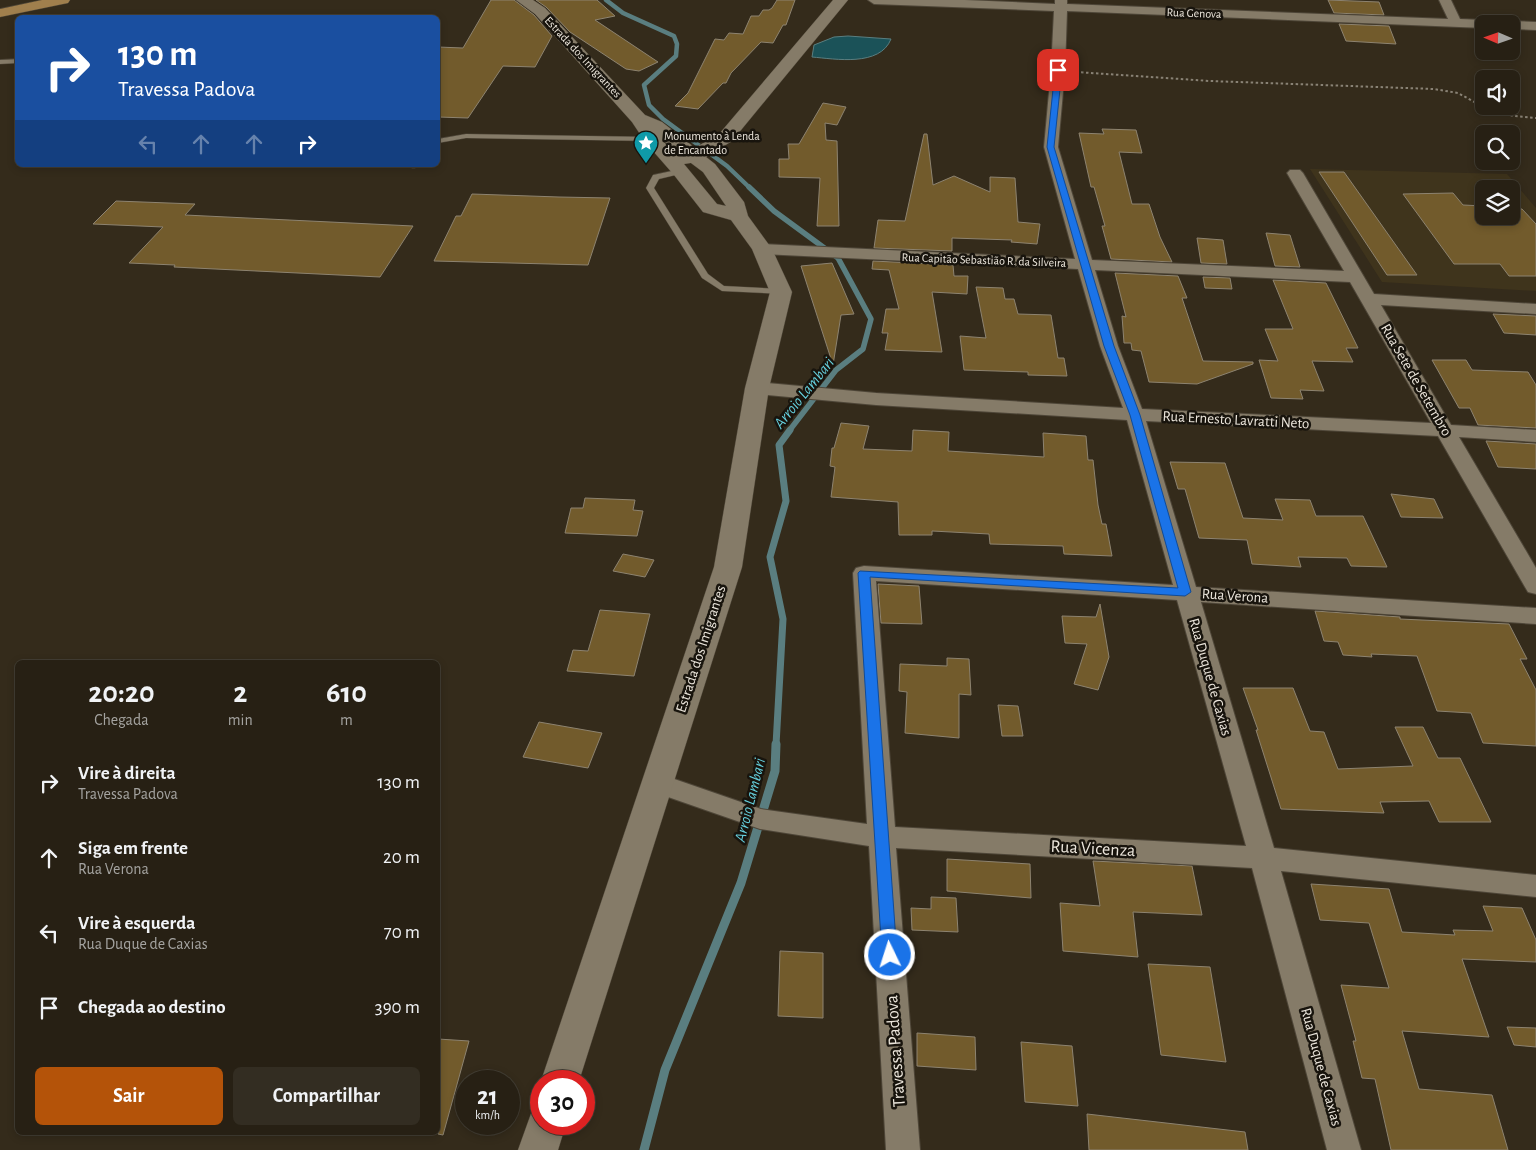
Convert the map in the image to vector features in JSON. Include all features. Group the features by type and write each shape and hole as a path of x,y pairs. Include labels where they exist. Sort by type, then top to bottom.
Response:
{"main road":[{"path":"0,13 62,0"}],"street":[{"name":"Estrada dos Imigrantes","path":"523,0 540,11 639,119 697,150 710,208 738,216"},
{"path":"697,150 841,0"},
{"name":"Rua Genova","path":"874,0 1061,4 1253,15 1475,24"},
{"path":"1250,0 1253,15"},
{"path":"1445,0 1456,23"},
{"name":"Rua Duque de Caxias","path":"1061,4 1058,70 1051,147 1109,346 1135,415 1263,858 1344,1150"},
{"path":"1520,26 1536,26"},
{"name":"Estrada dos Imigrantes","path":"564,1070 728,567 757,388 781,292 762,249 738,216 734,202 697,150 656,126 639,119"},
{"name":"Rua Sete de Setembro","path":"1295,173 1536,587"},
{"name":"Rua Capitão Sebastião R. da Silveira","path":"762,249 1356,277"},
{"path":"1368,299 1536,309"},
{"name":"Rua Ernesto Lavratti Neto","path":"757,388 833,396 1135,415 1536,436"},
{"name":"Travessa Padova","path":"903,1150 864,573 934,579"},
{"name":"Rua Verona","path":"934,579 1185,592 1536,616"},
{"name":"Rua Vicenza","path":"657,783 760,819 882,838 1263,858 1536,886"},
{"path":"538,1150 543,1135"}],"lane":[{"path":"0,62 15,60"},
{"path":"440,136 697,150"},
{"path":"440,141 466,136"},
{"path":"697,150 656,177 650,188 705,276 722,288 781,292"}],"path":[{"path":"1058,70 1210,82 1434,89 1458,93 1489,110 1514,116 1536,118"}],"shaded area":[{"path":"1310,169 1507,174 1512,180 1475,180 1475,225 1520,225 1520,189 1536,208 1536,291 1382,282"}],"water":[{"path":"834,37 891,39 885,48 867,58 844,60 812,57 814,45"}],"building":[{"path":"491,0 514,0 534,15 552,36 535,67 503,66 468,118 440,117 440,47 463,48"},
{"path":"536,0 597,0 615,16 595,20 658,62 639,71 626,69 570,32 546,7"},
{"path":"777,0 795,0 786,25 783,25 773,43 761,42 731,73 726,83 723,83 698,109 675,106 688,93 715,39 724,40 729,33 743,34 751,16 759,16 763,10 769,10"},
{"path":"1328,0 1379,2 1384,15 1334,13"},
{"path":"1339,24 1389,26 1396,44 1346,41"},
{"path":"823,103 846,107 837,125 825,123 826,140 837,141 839,226 817,226 820,178 779,177 779,159 789,159 788,144 799,144"},
{"path":"1102,129 1136,130 1142,153 1119,152 1132,204 1149,204 1160,237 1172,262 1111,259 1102,226 1105,226 1094,187 1091,187 1079,133 1104,134"},
{"path":"924,134 927,134 933,185 954,176 990,192 990,177 1015,178 1018,222 1040,224 1037,244 1011,242 1012,240 952,238 952,251 874,248 878,220 905,221"},
{"path":"1319,172 1344,172 1417,275 1387,275"},
{"path":"1453,193 1463,205 1475,206 1475,225 1520,225 1520,209 1522,209 1536,224 1536,276 1509,276 1500,264 1454,264 1403,194"},
{"path":"472,194 610,198 588,265 434,261 456,216 461,216"},
{"path":"116,201 195,204 185,215 413,226 380,277 174,267 175,265 129,263 163,227 93,224"},
{"path":"1266,233 1290,235 1300,267 1275,266"},
{"path":"1197,238 1223,240 1227,264 1201,263"},
{"path":"873,261 953,265 954,276 968,276 967,294 932,292 942,352 885,350 888,333 882,333 886,309 899,309 889,270 872,269"},
{"path":"832,263 854,314 841,315 833,365 801,266"},
{"path":"1115,273 1178,276 1187,298 1182,298 1203,361 1253,362 1253,364 1197,384 1149,382 1141,351 1132,350 1131,343 1124,343 1122,316 1126,317"},
{"path":"1203,277 1230,278 1232,289 1205,288"},
{"path":"1273,280 1326,283 1358,348 1346,348 1353,362 1312,361 1324,391 1300,390 1303,399 1271,398 1259,360 1278,361 1265,329 1293,329"},
{"path":"976,287 1003,288 1005,299 1014,299 1018,314 1051,315 1058,358 1064,358 1067,376 1028,375 1028,372 964,370 960,336 986,338"},
{"path":"1493,314 1536,316 1536,335 1504,333"},
{"path":"1432,360 1466,360 1472,370 1528,372 1536,385 1536,428 1478,425 1470,408 1459,408"},
{"path":"841,423 869,426 863,449 912,451 913,430 949,432 948,451 1044,457 1043,433 1086,436 1088,460 1093,460 1098,505 1102,524 1106,524 1112,556 1064,554 1063,546 990,544 989,534 932,531 932,535 899,535 898,502 831,497 835,467 830,466 832,448 834,448"},
{"path":"1486,441 1536,444 1536,469 1498,467"},
{"path":"1170,462 1225,463 1243,518 1283,520 1275,499 1310,500 1316,516 1363,516 1387,567 1351,566 1347,558 1298,557 1301,567 1252,564 1247,540 1199,538 1185,489 1178,489"},
{"path":"1391,494 1434,499 1443,518 1401,517"},
{"path":"585,498 635,500 633,510 643,511 637,536 565,533 571,508 583,508"},
{"path":"623,554 654,560 645,577 613,571"},
{"path":"878,584 919,586 922,624 881,623"},
{"path":"1100,604 1109,657 1098,690 1074,684 1087,644 1065,643 1062,616 1096,617"},
{"path":"600,610 650,614 634,676 567,671 573,650 588,651"},
{"path":"1315,611 1400,617 1400,619 1509,624 1527,659 1520,659 1536,690 1536,746 1483,743 1471,713 1437,711 1417,656 1371,654 1372,657 1343,655 1338,642 1324,641"},
{"path":"947,658 969,659 971,695 959,694 959,738 905,733 907,692 899,691 900,664 947,666"},
{"path":"1243,688 1293,688 1310,731 1324,732 1338,769 1413,766 1395,727 1423,727 1438,758 1460,758 1491,822 1439,822 1429,801 1380,802 1384,813 1281,809 1256,730 1258,730"},
{"path":"998,705 1018,706 1023,736 1002,736"},
{"path":"539,722 602,733 588,768 523,757"},
{"path":"947,859 1030,864 1031,898 947,891"},
{"path":"1093,861 1192,866 1202,915 1133,912 1138,957 1063,951 1060,903 1100,906"},
{"path":"1311,884 1389,889 1402,932 1455,935 1453,930 1493,931 1483,906 1522,908 1536,940 1536,962 1462,959 1489,1037 1402,1031 1419,1089 1492,1095 1508,1150 1391,1150 1375,1079 1362,1078 1353,1041 1356,1041 1341,985 1389,988 1369,923 1320,920"},
{"path":"931,897 956,898 958,932 912,930 911,908 931,909"},
{"path":"780,951 823,953 823,1018 778,1016"},
{"path":"1148,964 1210,967 1226,1062 1161,1055"},
{"path":"1507,1027 1536,1028 1536,1047 1514,1045"},
{"path":"917,1033 975,1037 976,1070 917,1066"},
{"path":"440,1039 469,1041 461,1070 455,1070 455,1092 443,1135 440,1134"},
{"path":"1021,1042 1072,1046 1078,1106 1025,1102"},
{"path":"1087,1114 1245,1132 1248,1150 1089,1150"}],"waterway":[{"name":"Arroio Lambari","path":"606,0 623,13 674,36 677,44 676,56 644,85 649,105 663,119 727,166 751,189"},
{"name":"Arroio Lambari","path":"749,187 774,211 838,258 871,319 863,349 836,370 789,431"},
{"name":"Arroio Lambari","path":"776,745 783,619 770,557 786,501 779,445 790,430"},
{"name":"Arroio Lambari","path":"644,1150 665,1070 741,883 775,771 776,744"}],"place":[{"name":"Monumento à Lenda de Encantado","path":"646,164"}],"route":[{"path":"890,955 864,573 934,579 1185,592 1135,415 1109,346 1051,147 1058,70"}]}
